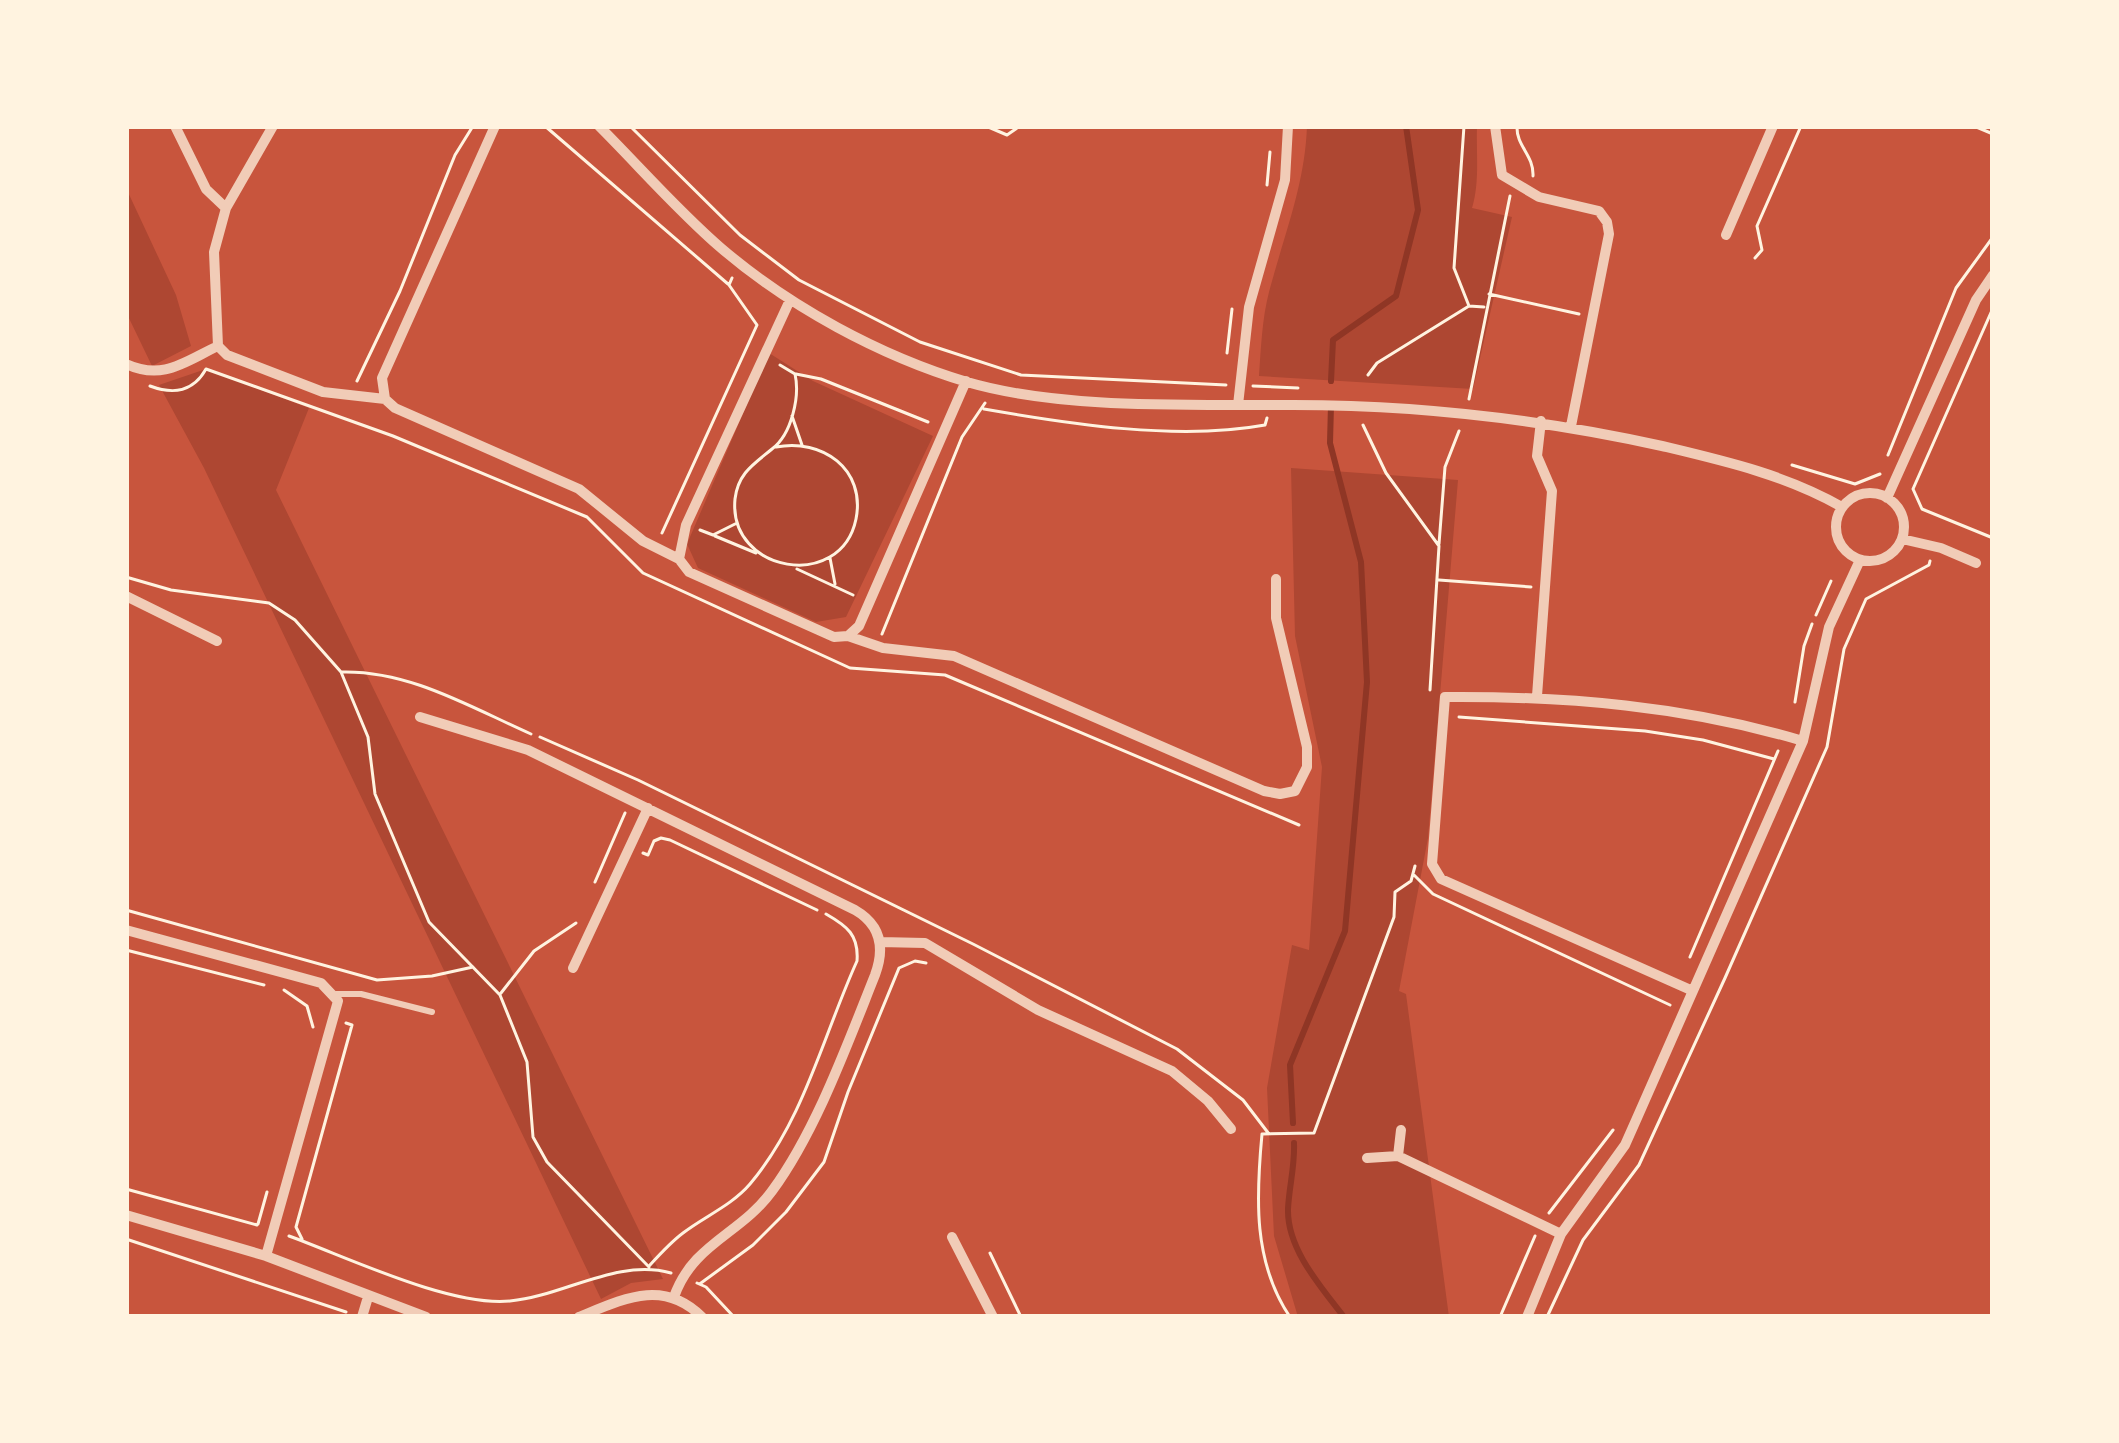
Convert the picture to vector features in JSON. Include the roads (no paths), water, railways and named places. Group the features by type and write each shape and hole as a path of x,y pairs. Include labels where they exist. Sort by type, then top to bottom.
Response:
{"street":[{"path":"175,126 206,189 226,208"},
{"path":"272,126 226,208 214,252 218,346 227,356 323,392 385,399"},
{"path":"495,126 382,378 385,399 395,408 579,489 656,547 680,559 689,572 834,638 848,636 877,646 954,656 1280,794 1295,791 1303,779 1307,747 1276,618 1276,579"},
{"path":"599,126 738,261 790,300 966,382 1035,397 1467,408 1727,461 1804,485 1842,506"},
{"path":"1238,405 1249,307 1285,179 1288,126"},
{"path":"1496,126 1502,175 1524,190 1599,212 1607,222 1609,234 1571,426"},
{"path":"1726,235 1773,126"},
{"path":"1887,498 1976,301 1993,274"},
{"path":"680,559 686,525 790,300"},
{"path":"126,364 145,373 162,372 218,346"},
{"path":"848,636 859,626 966,382"},
{"path":"1537,696 1552,490 1537,456 1540,421"},
{"path":"1862,494 1887,498 1902,516 1902,539 1887,557 1860,560 1836,536 1842,506 1862,494"},
{"path":"1902,539 1976,563"},
{"path":"1527,1317 1561,1234 1625,1145 1803,741 1829,627 1860,560"},
{"path":"126,596 217,641"},
{"path":"1693,991 1441,879 1432,864 1439,714 1444,698 1537,696 1708,715 1803,741"},
{"path":"421,717 528,750 648,808 866,916 880,942 875,975 790,1168 746,1220 690,1263 674,1297"},
{"path":"573,968 648,808"},
{"path":"126,930 321,983 338,1001 266,1256"},
{"path":"880,942 925,943 1038,1010 1172,1071 1208,1101 1232,1130"},
{"path":"1398,1156 1401,1130"},
{"path":"1367,1159 1398,1156 1561,1234"},
{"path":"126,1215 266,1256 426,1317"},
{"path":"952,1237 994,1317"},
{"path":"579,1317 633,1295 674,1297 702,1317"},
{"path":"360,1317 368,1297"}],"lane":[{"path":"332,995 361,994 432,1012"}],"waterway":[{"path":"1331,381 1333,340 1396,296 1418,210 1406,126"},
{"path":"1293,1123 1290,1065 1345,931 1367,682 1361,562 1330,443 1331,405"},
{"path":"1294,1143 1288,1209 1293,1239 1307,1267 1344,1317"}]}
